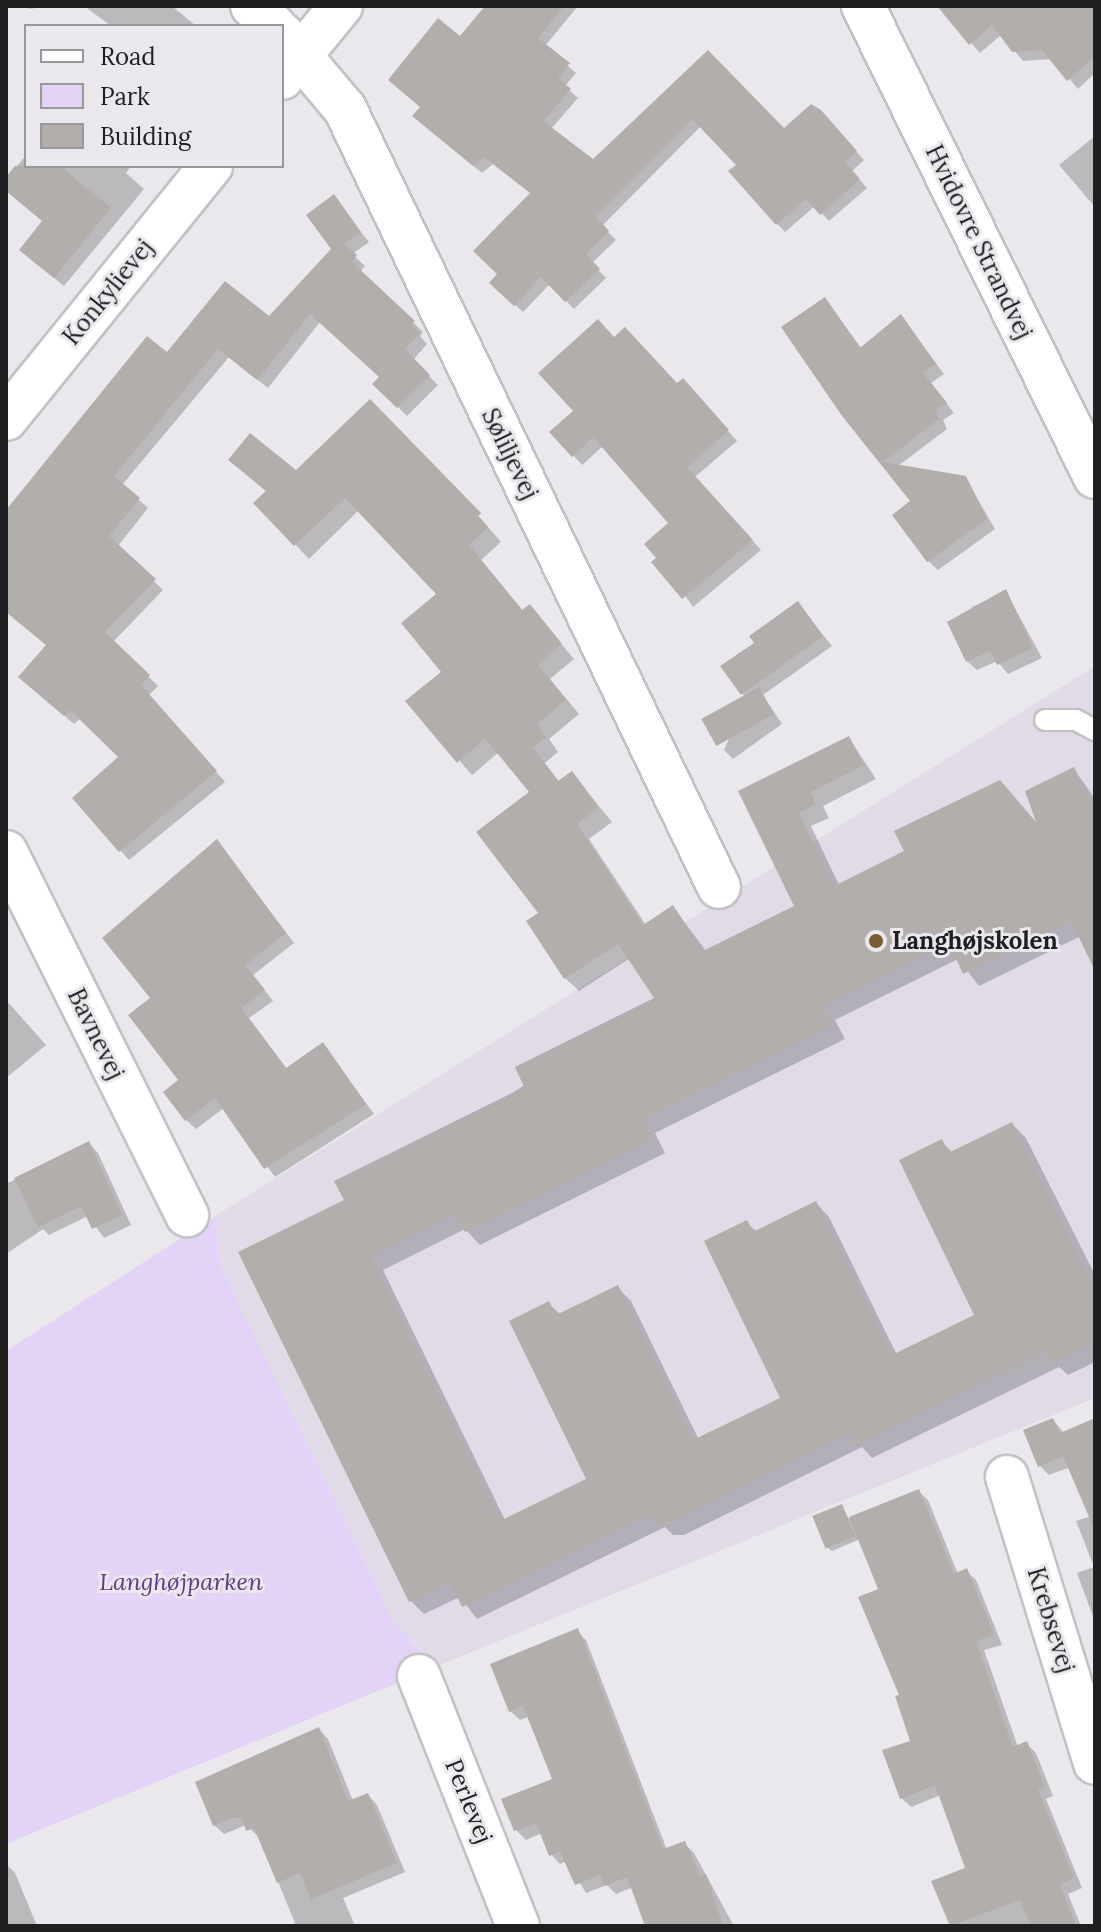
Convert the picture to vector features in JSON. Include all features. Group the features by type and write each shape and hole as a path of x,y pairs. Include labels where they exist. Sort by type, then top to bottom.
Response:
{"street":[{"name":"Søliljevej","path":"252,6 266,24"},
{"path":"285,48 341,6"},
{"name":"Hvidovre Strandvej","path":"863,6 1095,477"},
{"name":"Søliljevej","path":"285,48 345,109 719,887"},
{"name":"Konkylievej","path":"6,419 209,168"},
{"name":"Bavnevej","path":"6,852 187,1215"},
{"name":"Krebsevej","path":"1007,1477 1095,1763"},
{"name":"Perlevej","path":"419,1676 518,1926"}],"lane":[{"path":"1045,720 1076,720 1095,730"}],"shaded area":[{"name":"Langhøjskolen","path":"1095,666 1095,1398 437,1666 394,1622 219,1262 217,1215"}],"green space":[{"name":"Langhøjparken","path":"217,1215 219,1262 394,1622 436,1667 6,1844 6,1351"}],"building":[{"path":"485,6 564,6 538,38 570,63 558,78 571,89 543,121 593,159 708,50 784,128 811,104 821,110 857,151 845,162 860,179 820,215 806,199 776,225 728,171 736,165 692,119 595,216 609,231 586,254 600,269 565,302 541,277 514,306 489,283 497,274 473,251 530,193 484,157 473,166 412,116 420,107 388,80 438,18 460,36"},
{"path":"937,6 1095,6 1095,56 1067,81 1042,50 1012,52 992,25 969,45"},
{"path":"15,166 62,168 111,208 54,278 19,250 42,221 6,191 6,177"},
{"path":"334,194 361,232 344,244 357,255 352,262 415,321 411,325 420,333 405,349 430,375 397,408 372,384 379,377 310,314 257,380 218,349 114,476 140,498 109,536 156,579 105,632 150,675 141,685 217,771 119,852 72,798 118,757 70,710 64,716 18,677 46,645 6,612 6,510 147,336 167,352 225,281 269,316 331,249 306,215"},
{"path":"825,297 860,348 901,314 936,364 923,373 947,403 935,410 939,419 883,462 966,476 987,519 927,562 892,515 910,501 842,416 781,327"},
{"path":"598,319 614,337 625,327 677,383 683,378 729,430 687,467 753,540 682,599 651,562 656,558 644,544 668,523 593,437 572,457 549,432 573,411 538,373"},
{"path":"370,399 481,513 478,516 488,527 469,545 522,610 530,604 562,644 538,664 566,700 537,724 546,737 533,748 558,781 572,771 599,807 577,824 643,925 673,905 703,951 794,906 738,791 849,736 864,765 811,792 816,804 799,813 834,886 904,851 894,831 1000,780 1036,822 1025,791 1074,767 1095,810 1095,971 1071,921 963,974 949,943 823,1006 832,1025 643,1119 653,1139 465,1232 455,1214 371,1256 500,1521 586,1479 509,1321 549,1301 556,1315 618,1285 693,1440 780,1398 704,1241 747,1220 753,1232 816,1201 892,1355 974,1315 899,1160 942,1139 948,1153 1012,1122 1095,1292 1095,1342 1052,1363 1047,1352 857,1445 851,1433 659,1527 653,1513 462,1607 450,1582 409,1602 238,1252 344,1200 334,1181 524,1087 515,1067 654,998 618,944 564,979 526,921 538,913 476,832 529,792 485,738 457,763 405,701 441,672 401,623 436,594 345,498 294,546 253,503 266,491 228,460 250,433 296,470"},
{"path":"1006,589 1033,648 997,665 990,651 966,662 947,622"},
{"path":"798,601 823,636 741,695 720,666 754,643 749,636"},
{"path":"759,687 774,714 716,746 701,719"},
{"path":"217,839 286,933 245,965 265,990 241,1008 286,1068 323,1042 366,1104 264,1169 215,1098 185,1121 163,1092 178,1080 128,1015 150,998 102,938"},
{"path":"89,1141 122,1215 92,1229 81,1206 38,1227 14,1178"},
{"path":"1053,1418 1060,1433 1095,1418 1095,1531 1063,1456 1038,1467 1023,1430"},
{"path":"919,1489 954,1574 967,1568 994,1635 976,1641 1013,1747 1027,1741 1045,1787 1038,1790 1074,1878 1060,1884 1076,1926 1031,1926 1020,1900 950,1926 931,1881 965,1868 935,1785 900,1799 882,1750 910,1741 895,1696 899,1695 858,1597 878,1589 849,1517"},
{"path":"842,1504 855,1536 825,1548 812,1516"},
{"path":"578,1628 663,1849 685,1841 700,1876 706,1874 723,1926 645,1926 627,1877 605,1886 600,1875 575,1885 560,1852 549,1856 536,1823 514,1831 501,1799 552,1779 523,1706 509,1712 490,1664"},
{"path":"319,1727 348,1801 368,1793 397,1863 311,1899 300,1873 277,1883 254,1828 246,1831 242,1819 234,1817 213,1826 195,1782"}],"place":[{"name":"Langhøjskolen","path":"876,941"}]}
